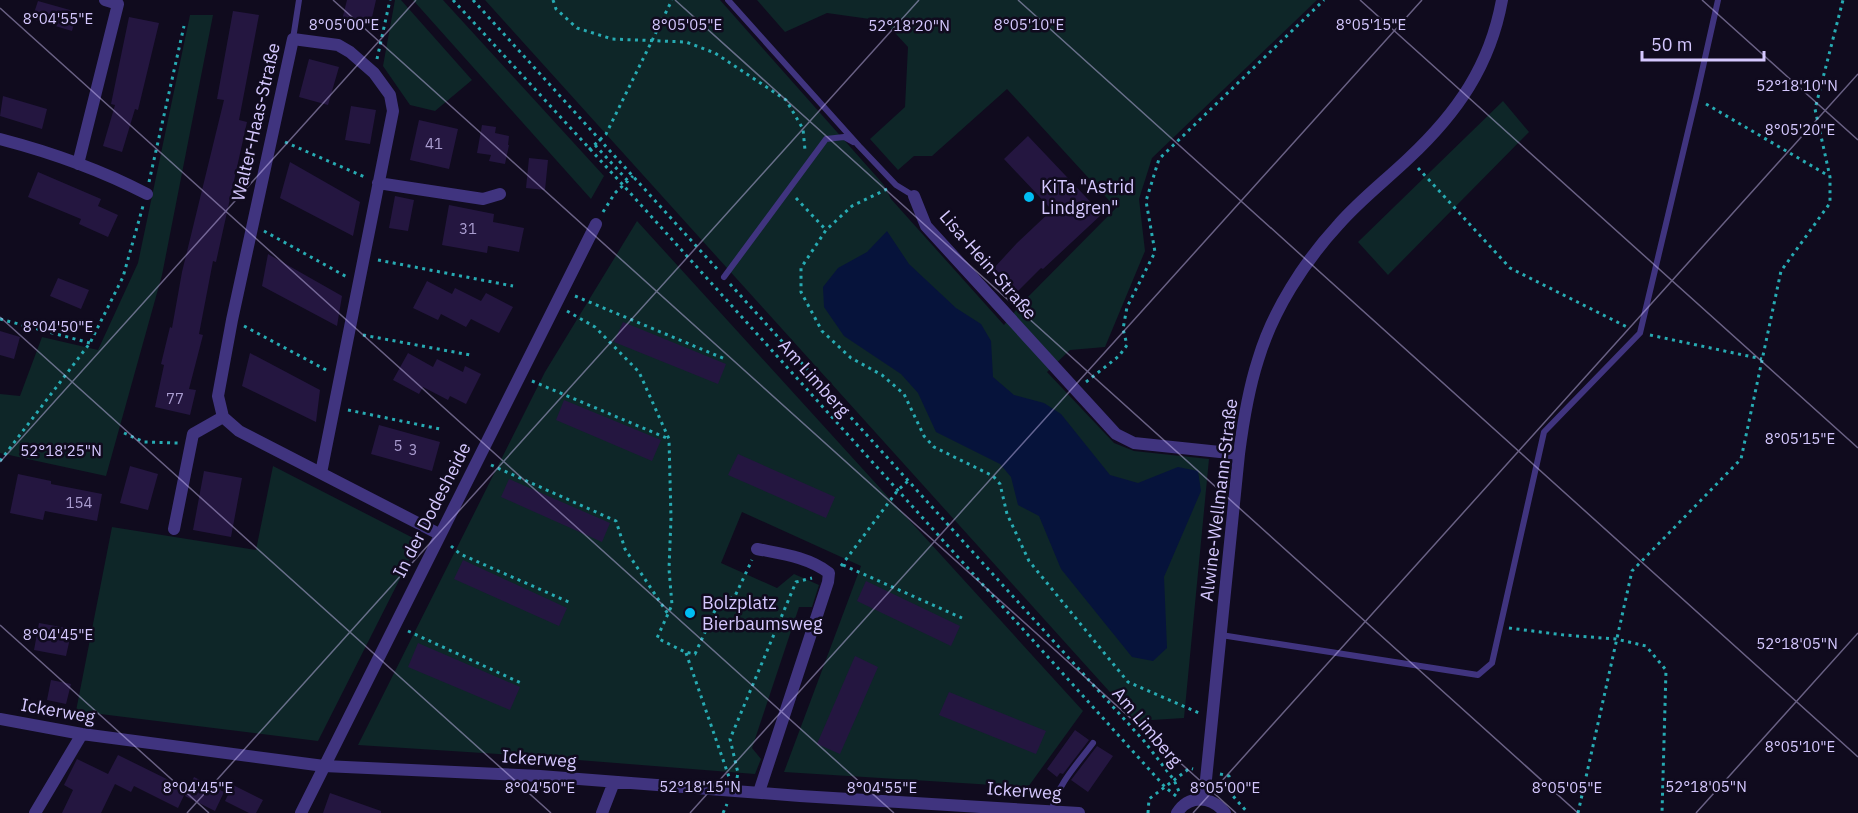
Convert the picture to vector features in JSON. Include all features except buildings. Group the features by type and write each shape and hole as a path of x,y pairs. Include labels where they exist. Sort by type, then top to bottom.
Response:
{"street":[{"path":"78,164 118,4 105,0"},
{"name":"Alwine-Wellmann-Straße","path":"1204,799 1239,454 1245,409 1258,360 1277,311 1307,263 1339,224 1409,158 1458,105 1481,67 1497,27 1502,0"},
{"name":"Walter-Haas-Straße","path":"224,417 218,396 252,224 293,39 338,45 350,52 374,73 390,95 393,111 321,473"},
{"path":"0,139 78,164 147,194"},
{"path":"378,183 483,199 500,194"},
{"name":"Lisa-Hein-Straße","path":"914,196 926,226 1116,434 1134,443 1239,454"},
{"name":"In der Dodesheide","path":"301,813 596,224"},
{"path":"174,529 193,434 224,417 240,431 440,534"},
{"path":"757,549 803,559 829,573 759,792"},
{"name":"Ickerweg","path":"0,719 82,734 324,766 540,776 934,808 1052,810 1078,813"},
{"path":"35,813 82,734"},
{"path":"602,813 614,782"},
{"path":"1180,808 1193,800 1204,799 1219,805 1225,813"}],"lane":[{"path":"293,39 299,0"},
{"name":"Lisa-Hein-Straße","path":"728,0 858,146 896,185 914,196"},
{"path":"1221,636 1478,675 1492,663 1544,432 1640,333 1718,0"},
{"path":"724,277 826,139 844,137 858,146"},
{"path":"1052,810 1060,789 1093,743"}],"path":[{"path":"374,73 390,0"},
{"name":"Am Limberg","path":"453,0 1165,787 1180,808"},
{"name":"Am Limberg","path":"473,0 1144,741 1174,780 1180,808"},
{"path":"553,0 556,9 577,28 612,39 686,42 715,53 786,100 802,129 807,164"},
{"path":"589,150 606,134 672,0"},
{"path":"1076,390 1119,356 1127,345 1123,329 1127,307 1155,252 1146,201 1159,159 1324,0"},
{"path":"1578,813 1632,571 1741,459 1781,271 1830,202 1830,177 1815,109 1843,0"},
{"path":"0,461 90,343 123,277 147,194 184,26"},
{"path":"1696,98 1830,177"},
{"path":"273,137 378,183"},
{"path":"595,145 628,181"},
{"path":"1409,158 1510,268 1640,333 1762,359"},
{"path":"596,224 615,193 633,176"},
{"path":"896,185 852,206 826,230 801,268 801,292 822,332 850,358 882,375 904,394 924,436 934,447 993,476 1000,484 1007,514 1029,561 1128,682 1194,712 1213,716"},
{"path":"788,190 826,230"},
{"path":"252,224 359,283"},
{"path":"364,257 513,286"},
{"path":"562,290 725,359"},
{"path":"555,304 595,327 639,372 669,439 671,519 669,569 672,605 657,638 694,654 717,606 735,596 757,549"},
{"path":"0,319 90,343"},
{"path":"232,320 341,377"},
{"path":"350,333 470,355"},
{"path":"520,375 669,439"},
{"path":"335,408 440,429"},
{"path":"124,434 144,442 190,444"},
{"path":"477,459 616,521 625,549 668,614"},
{"path":"440,534 460,554 571,603"},
{"path":"843,565 962,618"},
{"path":"394,625 521,683"},
{"path":"1500,627 1564,636 1616,639 1646,646 1666,670 1662,813"},
{"path":"686,652 733,790"},
{"path":"1148,813 1149,799 1190,768 1229,776 1233,796 1248,813"}],"green space":[{"path":"395,0 401,0 472,80 435,111 410,105 383,66"},
{"path":"413,0 443,0 604,176 591,199"},
{"path":"485,0 720,0 884,185 891,199 1004,325 1020,305 1116,208 1007,89 932,156 914,156 898,170 870,139 905,107 908,47 884,21 827,13 785,32 757,0 1317,0 1152,158 1139,199 1145,251 1105,347 1070,350 1047,372 1114,443 1134,451 1209,459 1184,718 1136,721"},
{"path":"190,15 213,15 162,275 106,476 0,453 0,394 20,396 42,337 98,350 138,263"},
{"path":"1503,101 1529,132 1388,275 1358,242"},
{"path":"637,221 1083,711 1028,787 784,772 861,566 742,512 721,563 777,588 794,574 819,585 812,607 799,607 752,748 761,759 755,774 358,745 545,372"},
{"path":"273,466 419,541 318,741 76,711 112,527 256,550"}],"water":[{"path":"887,231 909,264 956,308 981,324 991,341 993,377 1014,395 1044,403 1061,414 1110,475 1138,483 1178,467 1198,471 1201,491 1164,577 1167,648 1153,661 1132,657 1061,569 1039,516 1018,505 1011,477 1000,464 936,432 918,393 901,374 844,336 824,307 823,287 838,268 867,252"}],"place":[{"name":"KiTa \"Astrid Lindgren\"","path":"1029,197"},
{"name":"Bolzplatz Bierbaumsweg","path":"690,613"}]}
